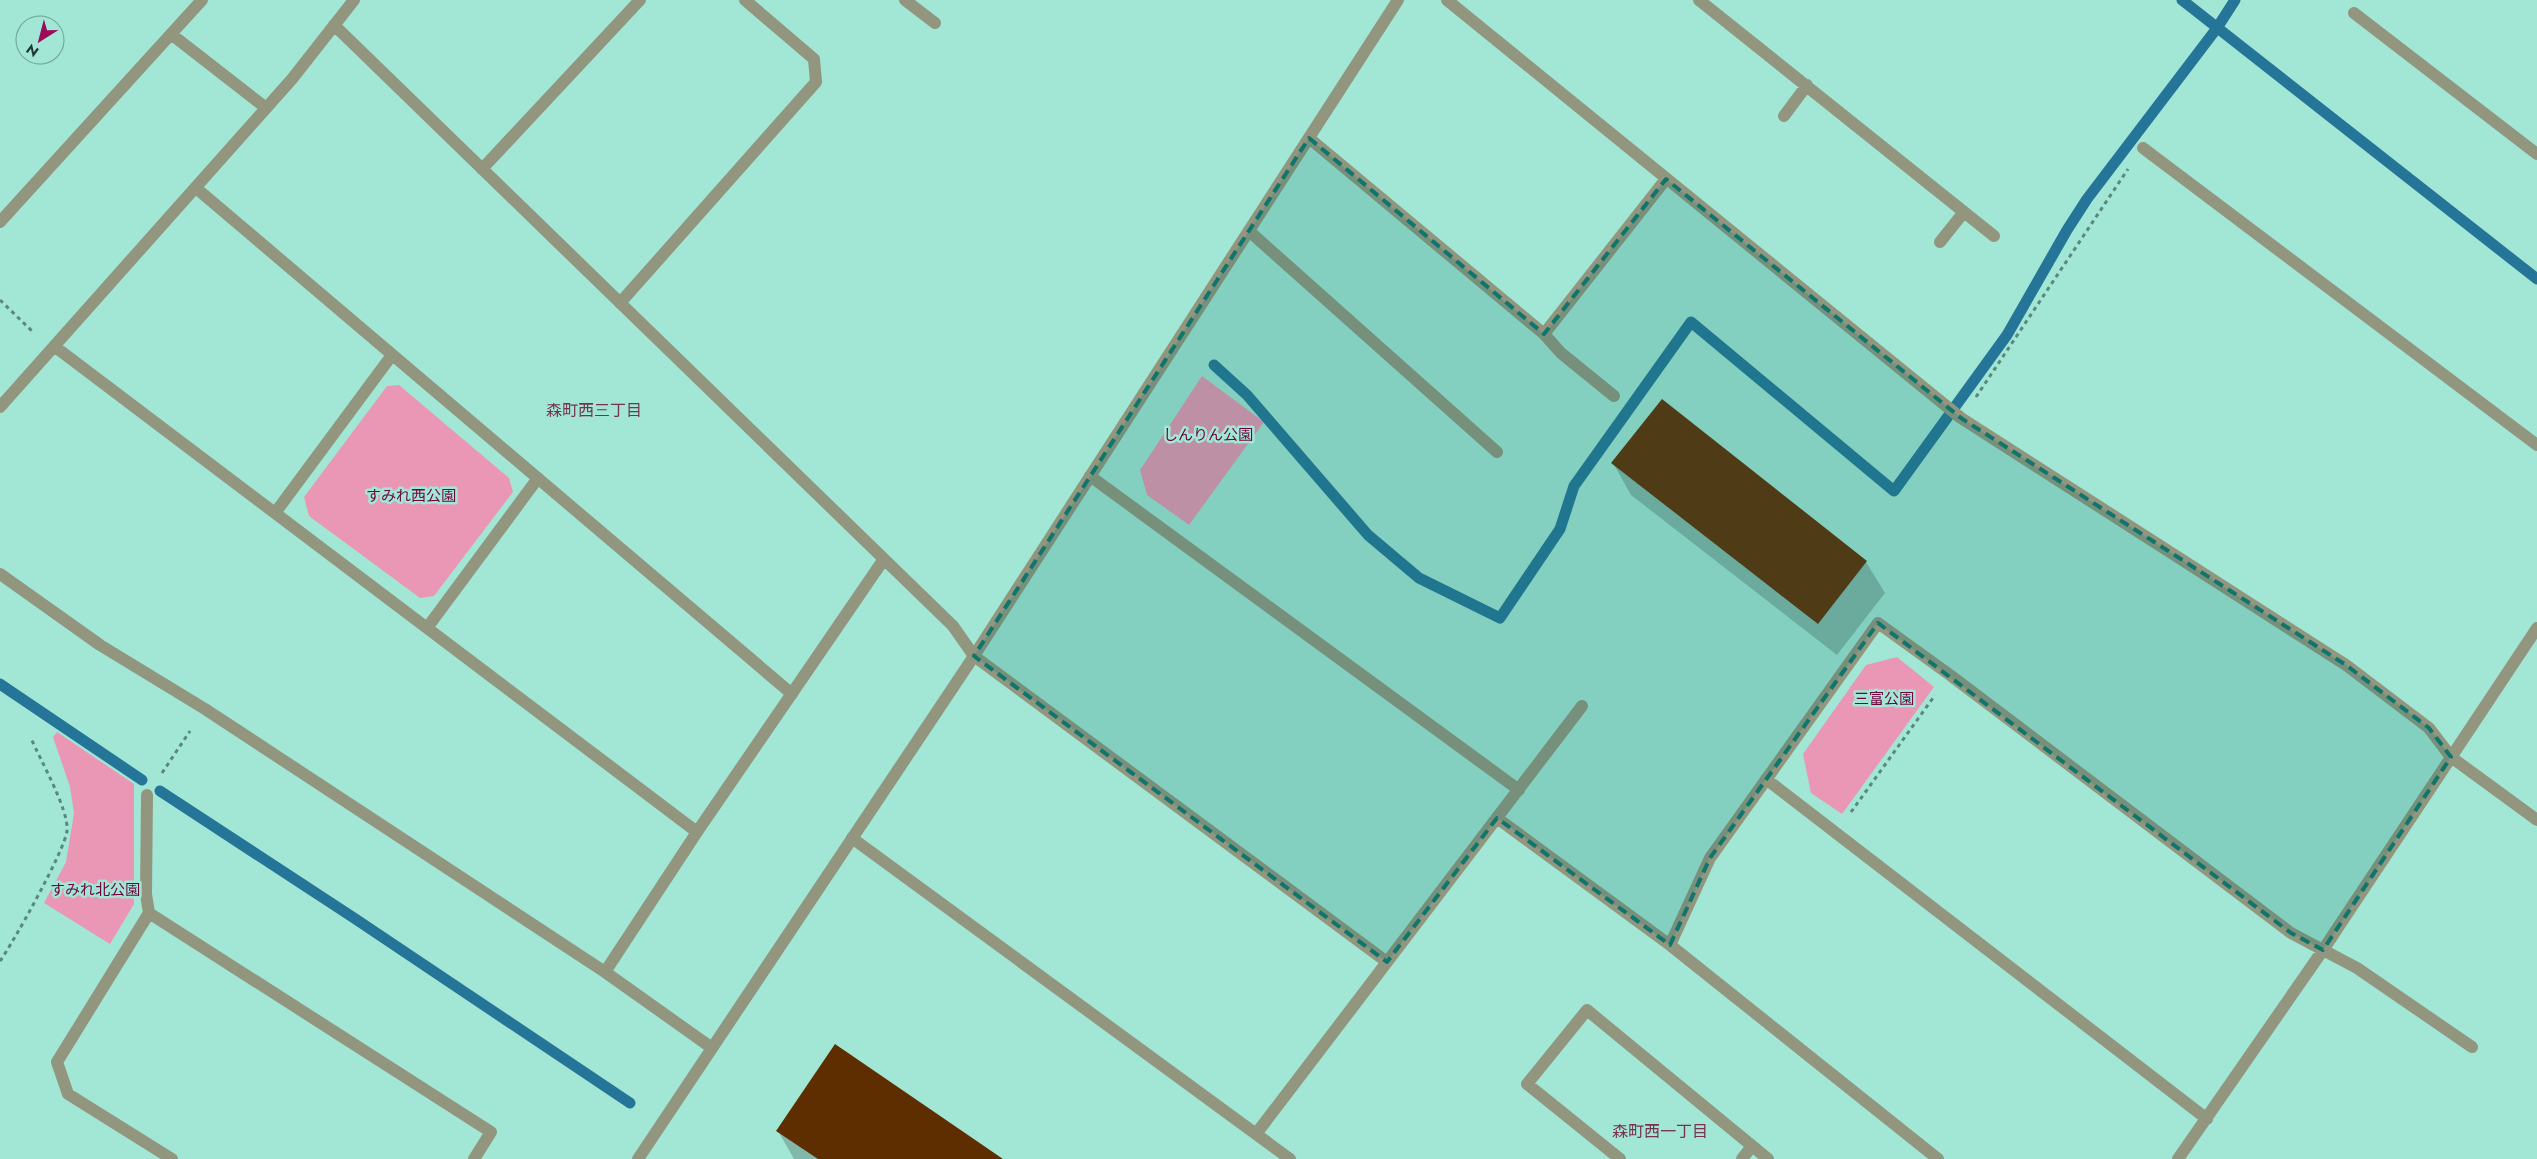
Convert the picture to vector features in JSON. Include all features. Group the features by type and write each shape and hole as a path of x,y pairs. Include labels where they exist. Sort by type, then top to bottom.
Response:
{"street":[{"path":"0,222 202,0"},
{"path":"0,407 266,108 354,0"},
{"path":"482,169 640,0"},
{"path":"620,303 816,82 814,59 745,0"},
{"path":"905,0 935,23"},
{"path":"638,1159 974,656 1398,0"},
{"path":"1447,0 1961,418 2346,665 2429,728 2451,758 2537,820"},
{"path":"1699,0 1994,236"},
{"path":"2354,13 2537,154"},
{"path":"334,25 953,626 974,656 1387,962"},
{"path":"172,34 266,108"},
{"path":"1784,116 1806,85"},
{"path":"1309,138 1544,334 1561,353 1614,396"},
{"path":"2142,148 2537,445"},
{"path":"1544,334 1666,179"},
{"path":"196,188 792,694"},
{"path":"1940,242 1964,212"},
{"path":"1249,231 1497,452"},
{"path":"54,346 697,832"},
{"path":"275,513 392,355"},
{"path":"1090,476 1519,790"},
{"path":"426,628 538,478"},
{"path":"605,972 697,832 884,559"},
{"path":"0,574 100,645 205,709 605,972 712,1048"},
{"path":"1670,945 1710,858 1878,623 2291,932 2357,968 2472,1047"},
{"path":"2178,1159 2208,1119 2323,950 2537,628"},
{"path":"1256,1134 1582,706"},
{"path":"1766,779 2208,1119"},
{"path":"147,795 146,894 148,913 57,1062 68,1094 172,1159"},
{"path":"1497,818 1670,945 1938,1159"},
{"path":"852,838 1290,1159"},
{"path":"148,913 492,1132 474,1159"},
{"path":"1620,1159 1527,1084 1586,1010 1768,1159"},
{"path":"1742,1159 1752,1146"}],"path":[{"path":"1961,418 2142,148"},
{"path":"0,300 34,333 54,346"},
{"path":"1836,832 1950,675"},
{"path":"147,795 205,709"},
{"path":"0,960 56,858 67,830 63,808 31,738"}],"highlighted area":[{"path":"1309,138 1544,334 1666,179 1961,418 2346,665 2429,728 2451,757 2323,950 2291,933 1878,623 1710,858 1670,945 1497,818 1387,962 974,656"}],"green space":[{"name":"しんりん公園","path":"1202,376 1264,422 1189,525 1147,495 1140,470"},
{"name":"すみれ西公園","path":"399,385 509,478 513,492 434,596 420,598 309,516 304,497 387,386"},
{"name":"三富公園","path":"1897,657 1934,687 1842,814 1811,793 1803,754 1866,665"},
{"name":"すみれ北公園","path":"57,732 134,784 134,904 110,944 44,903 66,862 74,813 70,787 53,737"}],"building":[{"path":"1662,399 1867,561 1818,624 1611,463"},
{"path":"835,1044 1003,1159 818,1159 776,1131"}],"waterway":[{"path":"2182,0 2537,279"},
{"path":"1214,365 1247,395 1368,535 1419,578 1500,618 1560,529 1574,486 1691,322 1894,491 2007,335 2067,230 2087,199 2217,28 2235,0"},
{"path":"0,684 142,780"},
{"path":"160,791 630,1103"}],"district":[{"name":"森町西三丁目","path":"594,410"},
{"name":"森町西一丁目","path":"1660,1131"}]}
